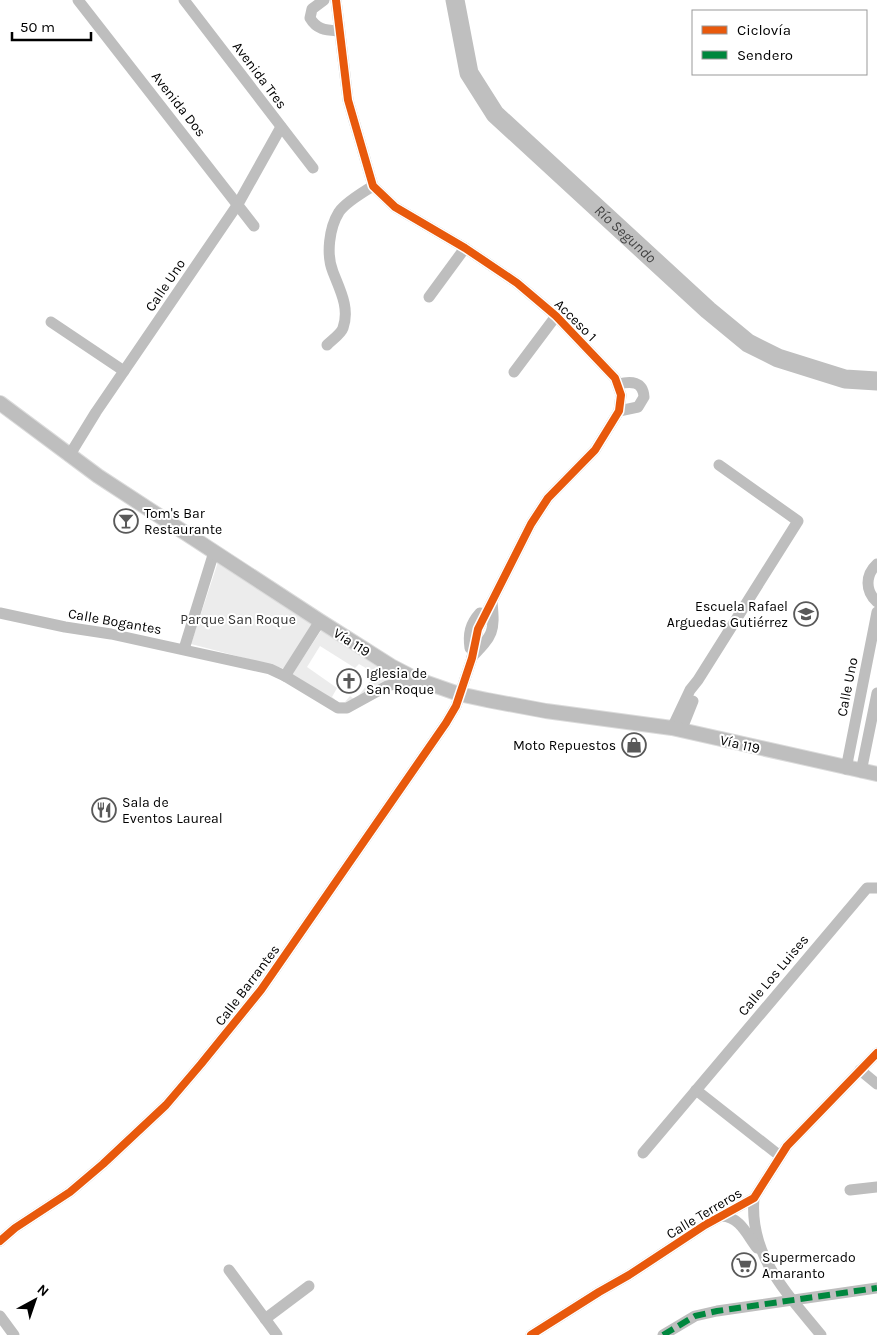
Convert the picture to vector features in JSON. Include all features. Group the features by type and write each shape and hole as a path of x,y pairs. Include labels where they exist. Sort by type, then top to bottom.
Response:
{"main road":[{"name":"Vía 119","path":"0,403 69,456 320,622 391,666 416,679 459,694 546,711 677,730 877,774"}],"street":[{"name":"Avenida Dos","path":"78,0 254,226"},
{"name":"Avenida Tres","path":"184,0 313,168"},
{"path":"324,0 312,9 310,18 322,30 339,30"},
{"name":"Acceso 1","path":"336,0 348,100 373,186 394,207 464,248 517,283 556,316 618,384"},
{"name":"Calle Uno","path":"69,456 96,412 238,204 281,128"},
{"path":"327,345 343,330 345,307 343,296 332,270 329,253 333,227 339,211 360,193 373,186"},
{"path":"430,297 464,248"},
{"path":"514,372 556,316"},
{"path":"51,322 124,371"},
{"path":"459,694 472,658 478,629 531,524 548,498 595,450 619,411 621,395 618,384 631,381 641,386 644,397 638,407 619,411"},
{"path":"677,730 697,692 698,680 798,521 719,465"},
{"path":"184,649 214,552"},
{"path":"877,564 870,572 868,586 869,592 877,602"},
{"name":"Calle Uno","path":"846,768 871,670 877,612"},
{"name":"Calle Bogantes","path":"0,613 184,649 270,669 342,709 387,686 416,679"},
{"path":"285,676 320,622"},
{"path":"861,772 877,693"},
{"name":"Calle Barrantes","path":"0,1241 70,1192 139,1132 166,1106 218,1045 266,982 446,723 456,706 459,694"},
{"name":"Calle Los Luises","path":"643,1153 867,888 877,888"},
{"name":"Calle Terreros","path":"531,1335 754,1198 787,1146 877,1052"},
{"path":"860,1070 877,1084"},
{"path":"696,1090 780,1156"},
{"path":"850,1190 877,1187"},
{"path":"754,1198 753,1213 756,1236 765,1258 780,1285 821,1335"},
{"path":"722,1216 730,1217 737,1221 765,1258"},
{"path":"230,1270 277,1335"},
{"path":"265,1319 309,1286"},
{"path":"663,1335 695,1316 877,1288"},
{"path":"0,1316 14,1335"}],"green space":[{"name":"Parque San Roque","path":"218,562 314,626 286,669 191,644"},
{"path":"322,629 395,676 367,696 343,705 336,704 291,676","holes":["320,646 355,668 359,664 376,674 355,700 350,696 345,702 338,702 332,697 337,688 307,667"]}],"waterway":[{"name":"Río Segundo","path":"455,0 469,73 495,114 708,310 748,343 778,358 845,379 877,381"}],"marked path":[{"path":"663,1335 695,1316 717,1311 877,1288"}],"cycle path":[{"path":"0,1241 15,1228 70,1192 166,1105 261,990 446,723 456,706 472,658 478,629 531,524 548,498 595,450 619,411 621,395 615,378 556,316 517,283 465,248 395,207 373,186 348,100 336,0"},
{"path":"531,1335 629,1275 705,1225 754,1198 787,1146 877,1053"}],"place":[{"name":"Tom's Bar Restaurante","path":"126,521"},
{"name":"Escuela Rafael Arguedas Gutiérrez","path":"806,614"},
{"name":"Iglesia de San Roque","path":"349,681"},
{"name":"Moto Repuestos","path":"634,745"},
{"name":"Sala de Eventos Laureal","path":"104,810"},
{"name":"Supermercado Amaranto","path":"744,1265"}]}
